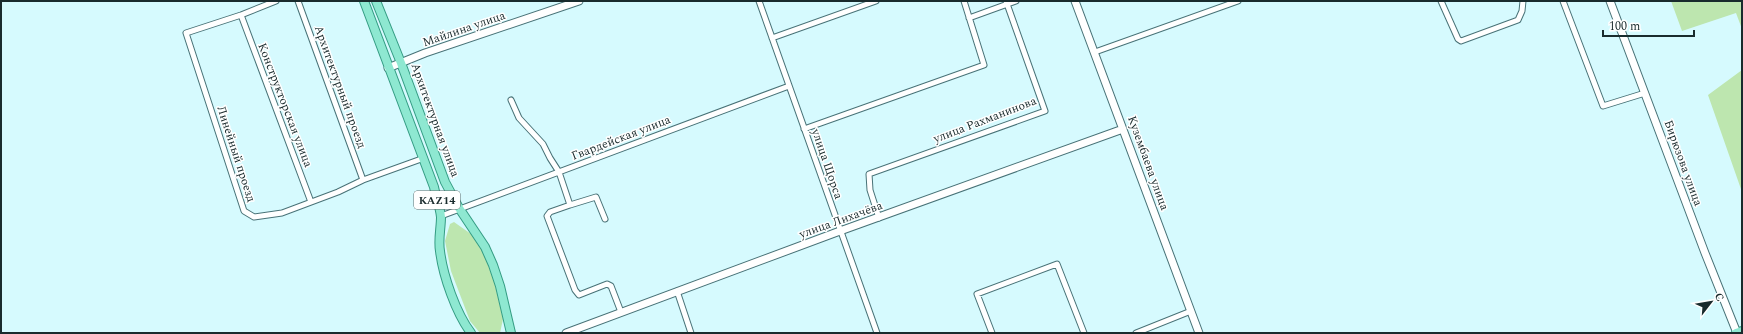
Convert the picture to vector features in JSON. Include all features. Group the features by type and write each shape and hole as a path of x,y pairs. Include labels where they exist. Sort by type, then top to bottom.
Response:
{"main road":[{"name":"Архитектурная улица","path":"364,1 434,187 441,216 439,249 443,270 458,309 471,333"},
{"name":"Архитектурная улица","path":"376,1 401,63 445,182 459,208 485,247 493,265 500,286 511,333"},
{"path":"1737,333 1742,331"}],"street":[{"path":"241,15 276,1"},
{"name":"Архитектурный проезд","path":"298,1 363,180"},
{"name":"Майлина улица","path":"388,68 425,53 567,3 579,1"},
{"name":"улица Щорса","path":"759,1 877,333"},
{"path":"772,38 876,1"},
{"path":"804,129 984,65 964,1"},
{"path":"969,18 1006,3 1016,1"},
{"name":"Кузембаева улица","path":"1075,1 1199,333"},
{"path":"1095,52 1238,1"},
{"path":"1441,1 1458,39 1461,41 1517,21 1520,19 1523,1"},
{"path":"1563,1 1603,106 1645,93"},
{"name":"Бирюзова улица","path":"1610,1 1705,253 1737,333"},
{"name":"улица Рахманинова","path":"879,218 870,190 869,174 1045,111 1006,3"},
{"name":"Линейный проезд","path":"241,15 186,33 244,212 254,218 282,213 338,192 363,180 424,158"},
{"name":"Конструкторская улица","path":"241,15 311,202"},
{"name":"Гвардейская улица","path":"441,216 789,86"},
{"path":"511,100 519,118 543,144 559,172 570,205"},
{"name":"улица Лихачёва","path":"566,333 676,291 1123,129"},
{"path":"606,218 596,197 550,212 547,216 575,290 579,295 607,284 611,286 621,312"},
{"path":"992,333 977,294 1057,264 1084,333"},
{"path":"676,291 691,333"},
{"path":"1136,333 1191,311"}],"green space":[{"path":"1671,1 1742,1 1742,29 1736,13 1682,31"},
{"path":"1742,70 1742,192 1708,95"},
{"path":"454,222 471,234 484,254 494,281 503,319 500,333 480,333 470,321 451,271 445,241 450,224"}]}
